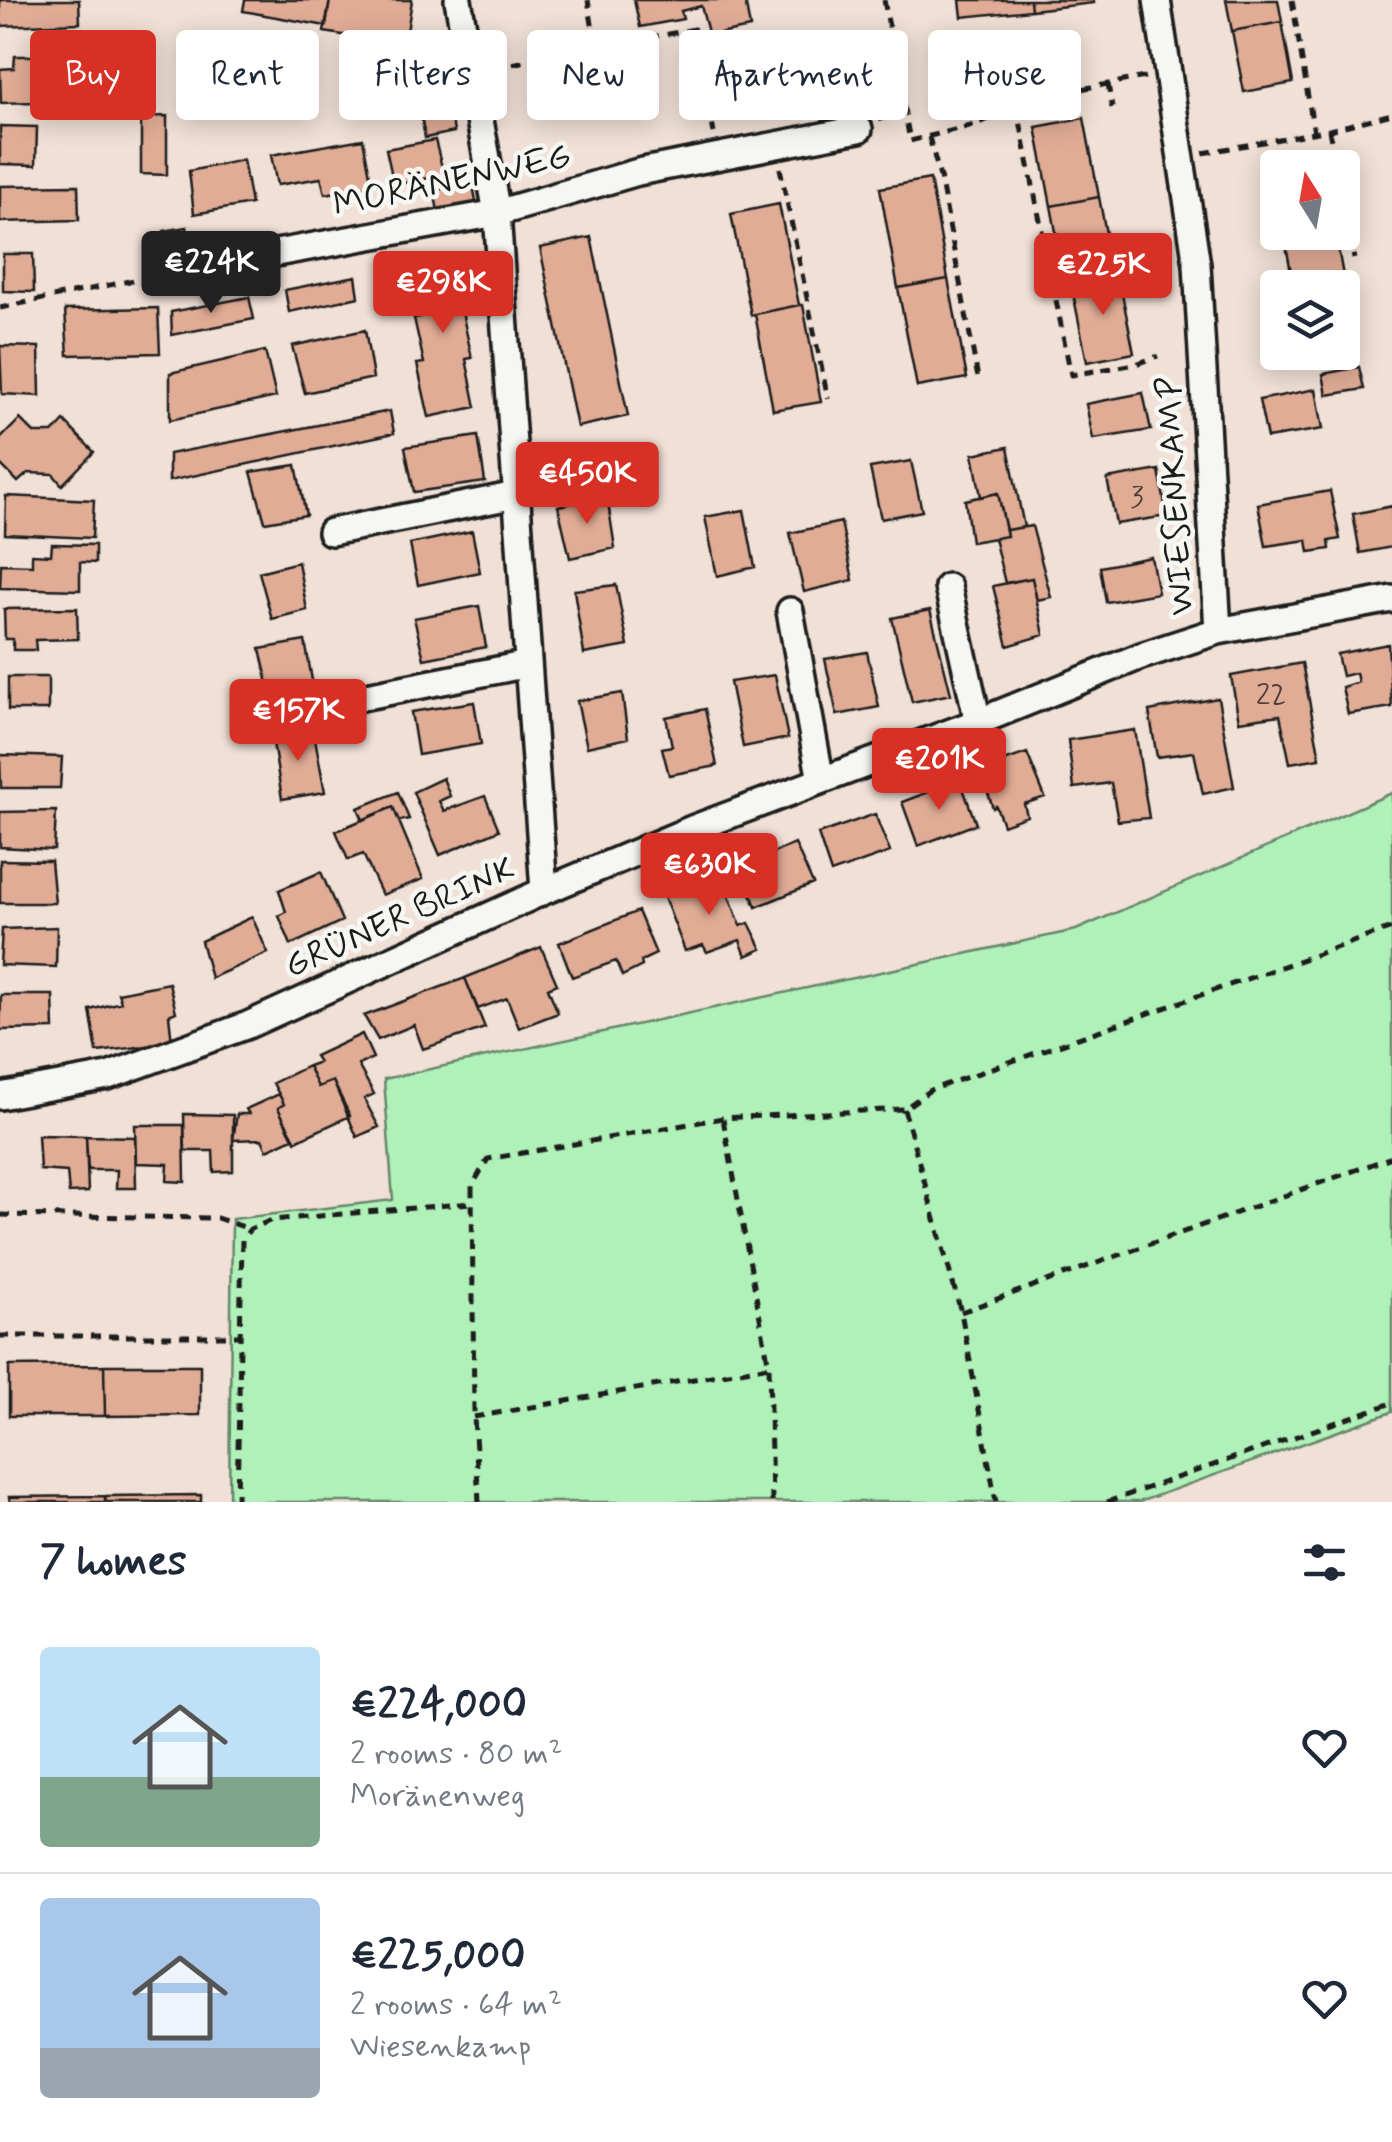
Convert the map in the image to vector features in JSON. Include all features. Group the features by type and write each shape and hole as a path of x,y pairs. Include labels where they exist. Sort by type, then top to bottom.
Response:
{"street":[{"path":"458,0 463,30"},
{"name":"WIESENKAMP","path":"1157,0 1197,264 1218,631"},
{"path":"480,120 497,213 544,891"},
{"name":"MORÄNENWEG","path":"160,274 497,213 638,172 859,129"},
{"path":"330,532 516,494"},
{"path":"948,588 978,722"},
{"name":"GRÜNER BRINK","path":"0,1096 108,1076 248,1025 544,891 692,829 1141,656 1218,631 1392,599"},
{"path":"790,611 822,781"},
{"path":"336,702 528,664"}],"path":[{"path":"588,0 593,30"},
{"path":"884,0 910,141 986,120"},
{"path":"1292,0 1314,133"},
{"path":"659,36 694,29 719,156"},
{"path":"1081,89 1168,73"},
{"path":"1108,84 1112,108"},
{"path":"1181,157 1314,133 1392,114"},
{"path":"1021,120 1071,375 1136,364 1158,356"},
{"path":"1328,130 1332,150"},
{"path":"928,136 940,178 978,378"},
{"path":"776,145 828,399"},
{"path":"1352,250 1354,259"},
{"path":"0,308 160,274"},
{"path":"479,1502 474,1417 472,1186 488,1159 723,1118 904,1109 930,1090 1392,928"},
{"path":"904,1109 962,1312 996,1502"},
{"path":"723,1118 770,1366 772,1502"},
{"path":"962,1312 1392,1157"},
{"path":"237,1502 242,1240 250,1229 272,1220 472,1202"},
{"path":"0,1215 217,1218 250,1229"},
{"path":"0,1336 238,1336"},
{"path":"474,1417 770,1366"},
{"path":"1107,1502 1392,1403"}],"green space":[{"path":"1392,793 1392,1412 1139,1502 229,1502 232,1219 393,1200 384,1079 1076,930"}],"building":[{"path":"0,0 79,0 80,23 0,26"},
{"path":"245,0 330,0 326,26 243,11"},
{"path":"330,0 412,0 407,30 324,32"},
{"path":"634,0 745,0 750,28 707,30 701,6 681,11 683,19 640,27"},
{"path":"960,0 1030,0 1031,10 962,17"},
{"path":"1030,0 1093,0 1094,3 1031,10"},
{"path":"1226,0 1278,0 1282,22 1232,31"},
{"path":"1282,22 1293,83 1244,92 1232,31"},
{"path":"15,56 30,56 30,102 1,103 0,69 14,68"},
{"path":"156,116 167,116 167,175 141,174 141,120 156,120"},
{"path":"1084,118 1099,197 1051,206 1036,127"},
{"path":"422,120 452,120 454,132 425,138"},
{"path":"0,126 37,127 36,165 0,164"},
{"path":"363,139 372,186 325,194 321,178 277,185 271,155"},
{"path":"435,140 444,175 394,185 386,149"},
{"path":"243,160 251,204 194,214 189,171"},
{"path":"470,168 477,207 438,211 434,191 445,188 446,173"},
{"path":"930,179 948,279 898,288 880,188"},
{"path":"78,185 79,220 0,222 0,186"},
{"path":"1099,197 1114,275 1066,284 1051,206"},
{"path":"779,204 799,305 751,315 731,214"},
{"path":"187,227 194,262 165,267 164,231"},
{"path":"591,237 628,416 577,427 540,248"},
{"path":"1287,250 1338,250 1342,270 1291,270"},
{"path":"3,254 33,254 34,292 3,291"},
{"path":"456,255 468,311 462,312 472,358 466,359 476,407 429,417 417,364 424,363 414,318 420,317 409,266"},
{"path":"1118,274 1134,353 1087,362 1071,283"},
{"path":"356,276 359,297 289,312 285,290"},
{"path":"948,279 967,378 917,387 898,288"},
{"path":"249,297 254,319 172,335 171,312"},
{"path":"803,305 821,402 773,410 755,314"},
{"path":"158,308 160,353 68,355 65,310"},
{"path":"365,330 373,378 305,393 292,346"},
{"path":"0,346 39,347 40,396 2,394"},
{"path":"265,351 276,397 170,420 170,373"},
{"path":"1360,370 1364,389 1327,395 1323,374"},
{"path":"1316,389 1323,429 1267,438 1259,400"},
{"path":"1143,393 1151,430 1093,439 1086,404"},
{"path":"390,411 394,433 169,481 169,454"},
{"path":"20,419 34,433 53,433 64,421 94,452 62,485 53,474 28,473 18,482 0,464 0,439"},
{"path":"478,436 485,482 414,492 405,447"},
{"path":"1008,447 1024,527 1006,530 998,493 981,497 973,454"},
{"path":"911,461 922,511 881,519 870,468"},
{"path":"296,465 306,515 265,522 251,472"},
{"path":"1159,470 1167,516 1116,524 1107,479"},
{"path":"1330,491 1340,539 1329,541 1330,549 1309,552 1307,540 1266,546 1258,504"},
{"path":"998,493 1007,536 971,542 965,500"},
{"path":"6,496 94,500 92,538 5,534"},
{"path":"607,496 615,548 570,558 558,506"},
{"path":"1392,506 1392,547 1360,553 1353,514"},
{"path":"744,510 755,567 717,576 705,517"},
{"path":"841,522 853,580 804,592 790,533"},
{"path":"1032,526 1051,597 1037,600 1032,578 1005,583 994,538 1007,536 1006,530"},
{"path":"472,531 480,572 418,585 410,544"},
{"path":"52,544 95,545 95,563 80,562 80,590 0,588 1,564 32,565 32,554 51,555"},
{"path":"1151,557 1158,593 1106,602 1100,567"},
{"path":"298,562 307,610 272,619 259,572"},
{"path":"1032,578 1044,635 1008,646 993,586"},
{"path":"616,585 628,646 584,654 574,590"},
{"path":"479,606 486,647 424,659 414,618"},
{"path":"77,608 78,639 35,640 36,650 13,650 13,639 5,639 4,609"},
{"path":"930,610 951,694 912,702 892,618"},
{"path":"305,641 315,697 273,705 260,649"},
{"path":"1388,644 1392,707 1348,714 1342,687 1358,682 1356,673 1342,676 1337,654"},
{"path":"867,652 879,707 837,715 825,659"},
{"path":"1302,663 1320,758 1290,763 1280,715 1239,721 1231,676"},
{"path":"775,675 788,738 743,747 730,682"},
{"path":"8,677 48,677 48,710 8,710"},
{"path":"622,693 628,738 587,747 577,701"},
{"path":"1218,698 1234,787 1203,794 1194,752 1157,757 1149,711"},
{"path":"474,702 481,744 418,755 411,712"},
{"path":"705,709 717,766 669,775 662,748 672,746 666,717"},
{"path":"313,728 325,792 282,799 272,736"},
{"path":"1135,730 1149,818 1118,821 1111,783 1074,788 1068,740"},
{"path":"1027,753 1045,797 1024,804 1027,816 1003,825 980,769"},
{"path":"0,755 62,757 60,788 1,788"},
{"path":"443,778 450,796 439,801 444,811 485,796 499,830 440,855 413,792"},
{"path":"960,780 976,824 918,846 902,802"},
{"path":"398,792 409,819 399,821 393,807 363,820 358,808"},
{"path":"393,807 423,879 382,895 363,854 348,860 336,831"},
{"path":"56,811 54,850 0,847 0,812"},
{"path":"875,814 890,852 831,873 818,834"},
{"path":"795,844 813,884 756,907 741,866"},
{"path":"0,860 51,861 55,903 0,903"},
{"path":"321,872 342,921 291,945 279,916 286,912 279,890"},
{"path":"720,874 741,926 749,923 762,949 746,956 740,940 707,952 703,945 685,951 664,897"},
{"path":"638,911 656,954 622,976 616,961 572,977 559,943"},
{"path":"252,917 268,953 211,978 201,941"},
{"path":"57,927 56,967 0,965 2,929"},
{"path":"541,947 557,984 548,988 558,1013 519,1028 507,998 478,1009 465,978"},
{"path":"465,978 485,1028 423,1049 414,1025 378,1040 364,1016"},
{"path":"169,983 176,1012 169,1015 172,1043 97,1052 90,1010 121,1002 118,993"},
{"path":"1,995 53,995 54,1029 0,1030"},
{"path":"362,1034 373,1058 358,1065 374,1094 364,1099 379,1127 357,1137 333,1081 318,1087 308,1066 319,1062 315,1056"},
{"path":"308,1066 318,1087 333,1081 350,1116 296,1141 278,1108 284,1104 273,1083"},
{"path":"279,1094 284,1104 278,1108 293,1138 267,1150 262,1139 233,1140 237,1114 249,1114 246,1109"},
{"path":"184,1114 233,1115 233,1171 214,1172 213,1151 185,1151"},
{"path":"135,1125 184,1125 185,1182 167,1181 168,1164 136,1163"},
{"path":"38,1135 86,1136 88,1192 69,1193 67,1172 40,1170"},
{"path":"86,1136 135,1137 136,1188 116,1188 117,1170 88,1170"},
{"path":"104,1365 200,1365 200,1415 105,1416"},
{"path":"104,1365 105,1416 9,1416 9,1366"},
{"path":"201,1495 201,1502 105,1502 105,1496"},
{"path":"105,1496 105,1502 10,1502 9,1497"}]}
